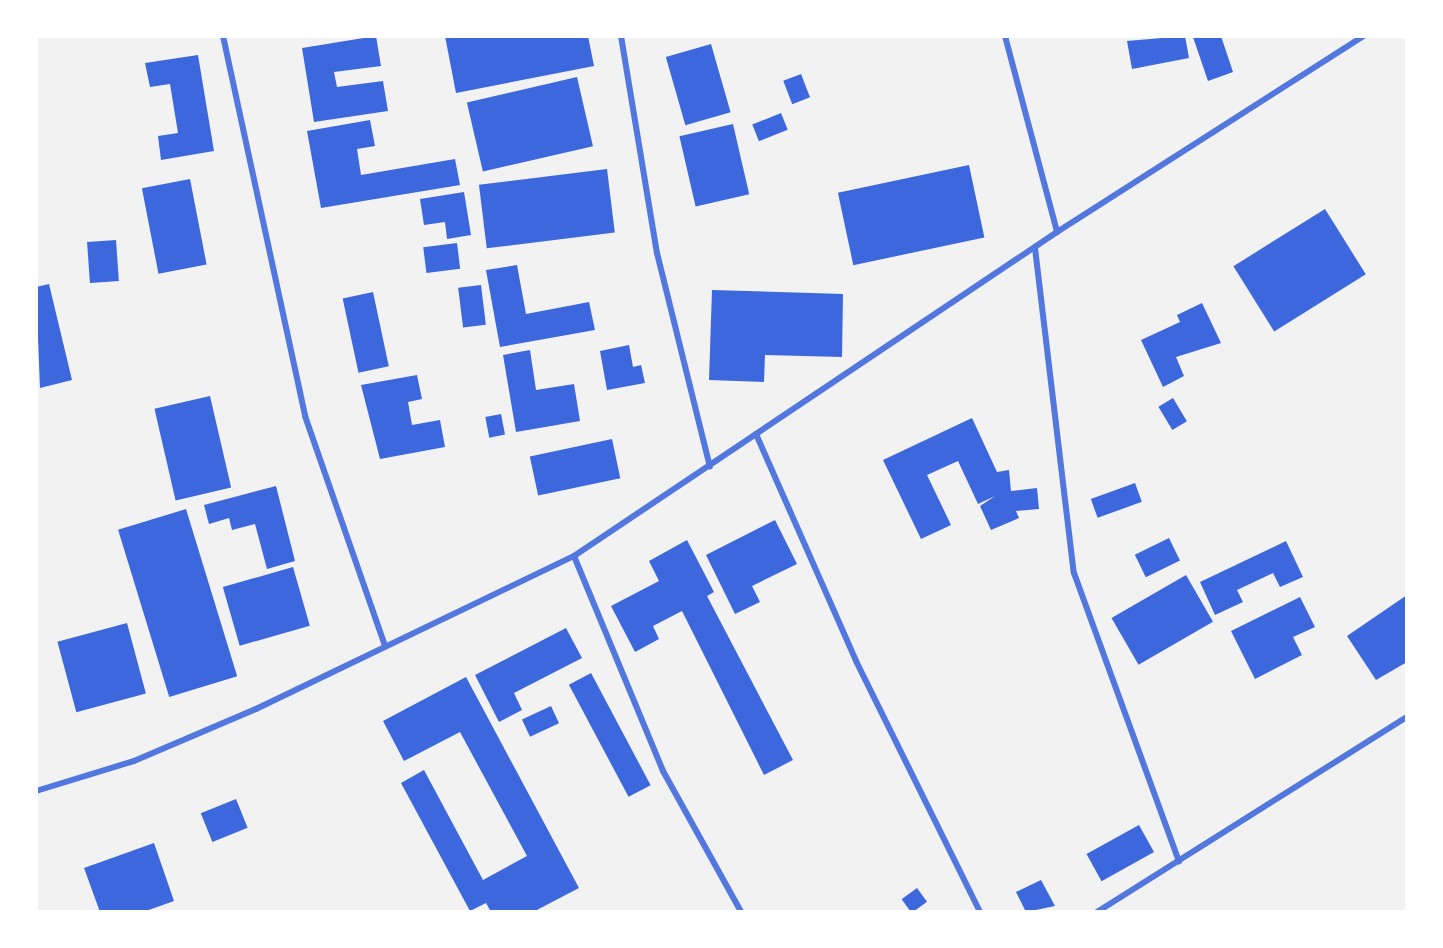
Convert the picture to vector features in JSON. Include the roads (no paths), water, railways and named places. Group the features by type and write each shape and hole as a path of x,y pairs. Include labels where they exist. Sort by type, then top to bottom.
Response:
{"street":[{"path":"223,36 305,416 385,646"},
{"path":"621,36 657,253 710,467"},
{"path":"1005,36 1057,232"},
{"path":"36,791 134,761 574,556 710,467 1057,232 1363,36"},
{"path":"1035,248 1074,573 1179,861"},
{"path":"756,434 856,661 980,912"},
{"path":"574,556 663,771 741,912"},
{"path":"1097,912 1407,717"}]}
